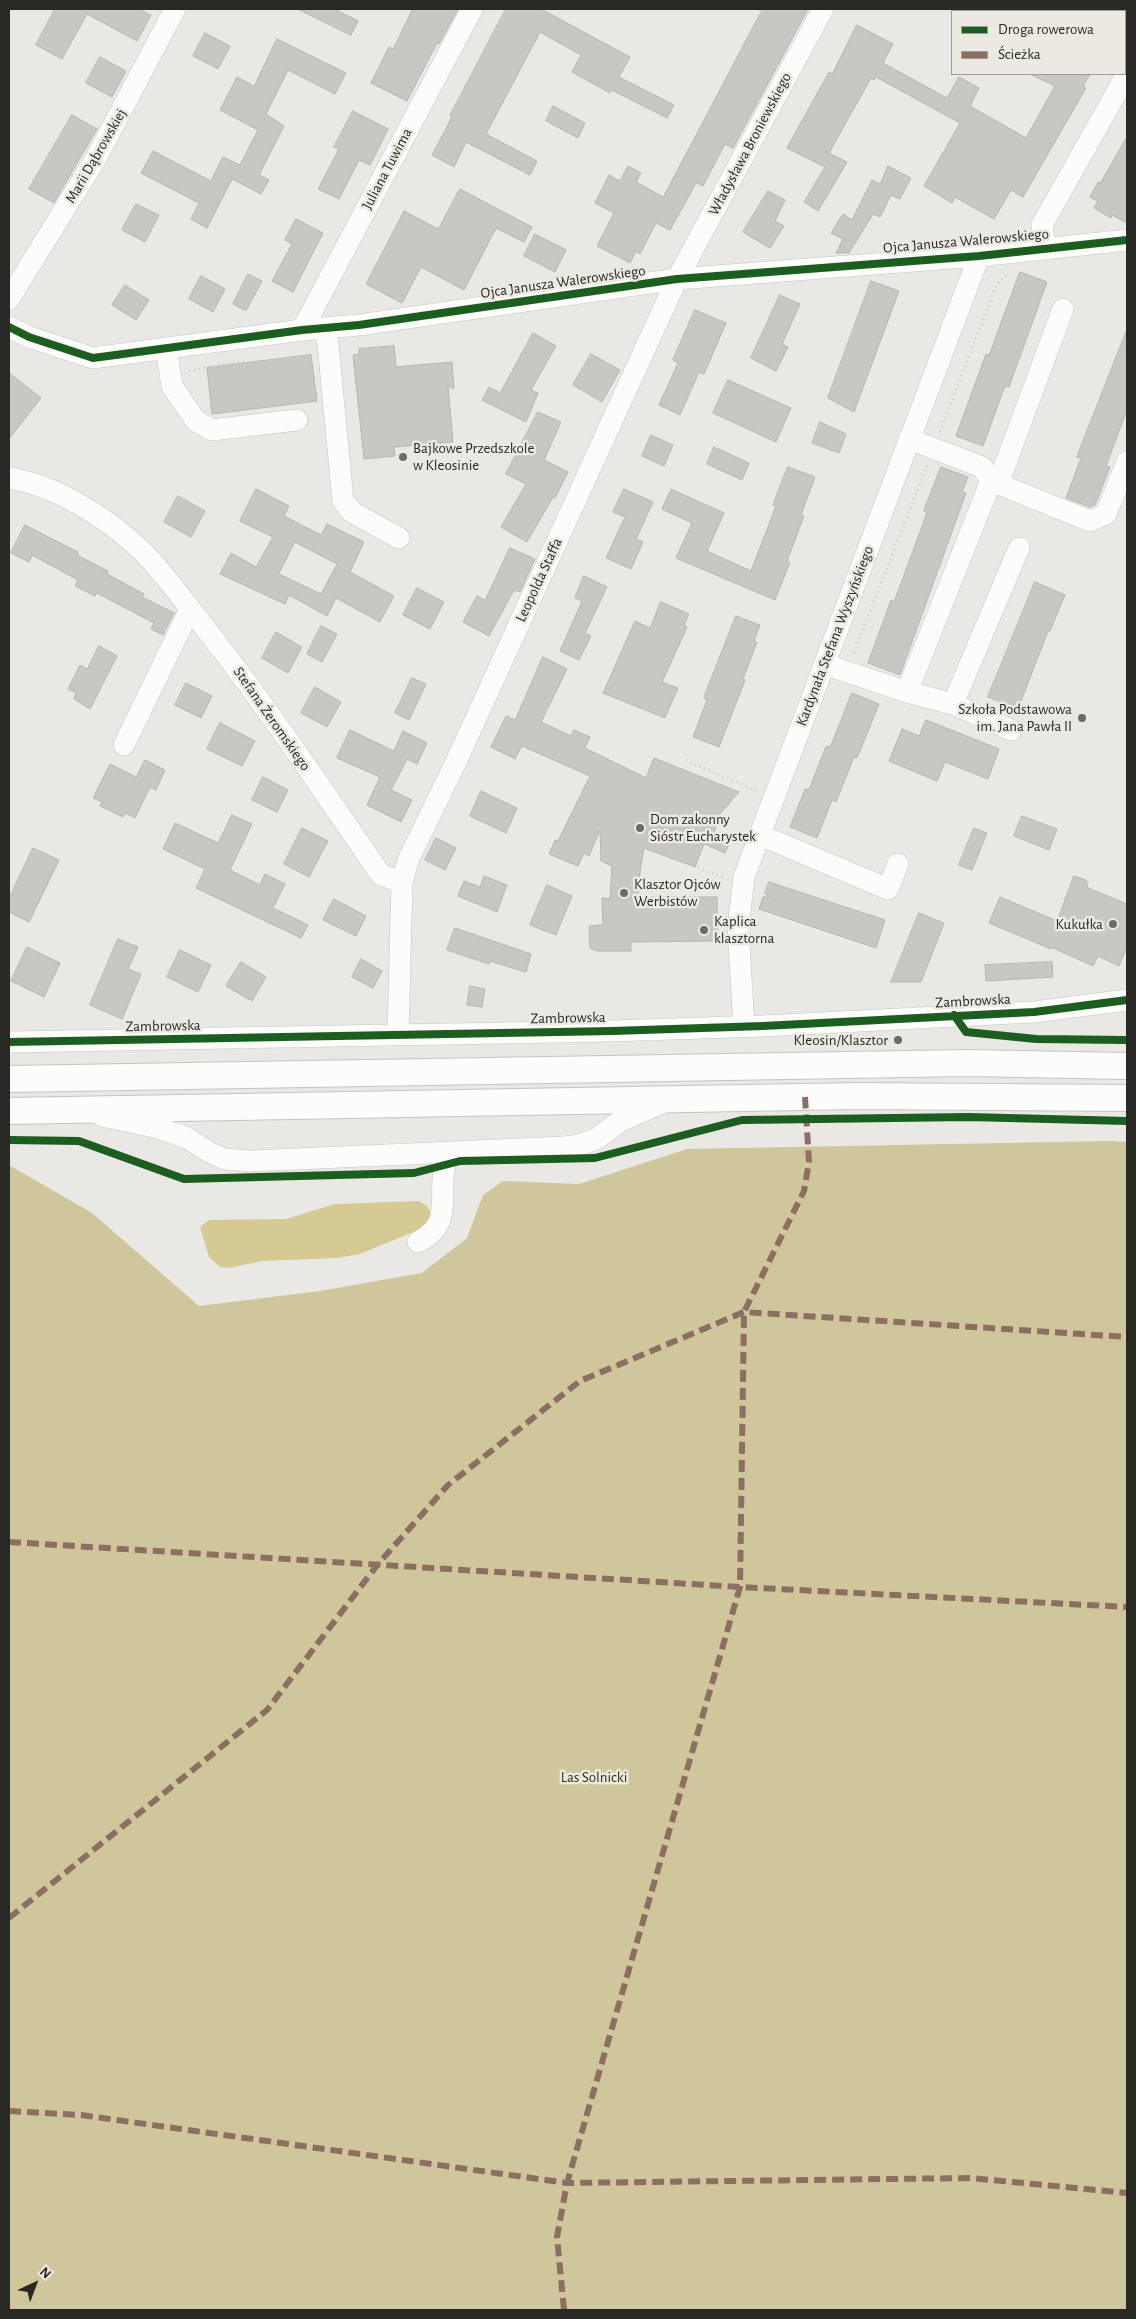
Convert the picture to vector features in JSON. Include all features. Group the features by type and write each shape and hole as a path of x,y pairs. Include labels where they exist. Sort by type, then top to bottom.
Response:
{"main road":[{"path":"9,1079 966,1063 1127,1066"},
{"path":"9,1111 672,1098 867,1096 1127,1098"}],"street":[{"name":"Marii Dąbrowskiej","path":"9,299 95,160 176,9"},
{"name":"Juliana Tuwima","path":"302,330 472,9"},
{"name":"Władysława Broniewskiego","path":"677,279 823,9"},
{"path":"1045,248 1042,225 1127,74"},
{"name":"Ojca Janusza Walerowskiego","path":"9,327 29,337 93,358 677,279 979,256 1127,240"},
{"name":"Kardynała Stefana Wyszyńskiego","path":"744,1026 738,928 744,877 979,256"},
{"name":"Leopolda Staffa","path":"402,882 409,858 677,279"},
{"path":"907,692 994,483 1063,309"},
{"path":"324,328 328,344 343,501 352,512 399,538"},
{"path":"166,348 172,386 196,421 212,430 297,420"},
{"path":"909,439 982,467 994,483 1090,521 1106,514 1127,462"},
{"name":"Stefana Żeromskiego","path":"9,478 48,488 68,498 120,533 148,558 243,676 382,875 402,882"},
{"path":"953,704 1019,548"},
{"path":"124,745 190,609"},
{"path":"824,664 907,692 953,704 1012,730"},
{"path":"760,835 888,889 898,864"},
{"path":"398,1035 402,882"},
{"name":"Zambrowska","path":"9,1042 744,1026 1034,1012 1127,1000"},
{"path":"74,1110 159,1128 187,1138 209,1152 225,1159 251,1161 439,1153 582,1144 596,1139 619,1122 672,1098"},
{"path":"418,1242 434,1232 442,1216 442,1178 445,1164 439,1153"}],"path":[{"path":"846,673 996,286 1008,273 1012,252"},
{"path":"686,760 760,792"},
{"path":"698,868 729,880"}],"green space":[{"name":"Las Solnicki","path":"1127,1142 1127,2310 9,2310 9,1165 92,1213 199,1306 320,1291 422,1273 467,1238 483,1195 503,1181 579,1184 687,1149"}],"shaded area":[{"path":"419,1201 427,1206 433,1217 425,1227 360,1254 337,1258 262,1261 229,1268 220,1267 209,1257 200,1227 209,1220 286,1219 335,1204"}],"building":[{"path":"55,9 139,9 151,15 137,41 87,14 62,59 36,45"},
{"path":"298,9 334,9 358,21 351,35"},
{"path":"413,9 458,9 439,44 437,43 407,101 371,83 389,47 393,49"},
{"path":"506,9 541,9 630,57 619,77 674,105 667,118 612,90 610,93 572,72 581,55 540,32 486,134 537,161 530,175 466,142 454,167 432,155 452,117 450,116"},
{"path":"763,9 808,9 733,148 725,144 703,186 696,183 670,230 656,223 640,254 636,251 630,263 597,246 614,213 595,203 609,175 620,181 628,166 641,173 636,182 663,197"},
{"path":"857,25 893,44 883,63 947,98 959,77 979,88 970,106 1026,138 1055,86 1032,75 1089,75 1083,86 1086,88 1023,197 1011,190 994,219 955,197 952,203 924,186 960,123 876,77 874,80 871,78 829,153 847,162 818,211 804,202 825,167 787,148 829,72 832,74"},
{"path":"205,33 230,46 218,69 193,56"},
{"path":"277,39 346,73 335,94 288,70 266,114 284,126 259,175 269,180 261,194 232,179 207,228 191,219 199,203 141,173 153,151 211,181 223,157 240,165 258,130 220,110 237,77 254,86"},
{"path":"100,57 126,71 112,97 86,83"},
{"path":"553,106 585,123 578,138 546,121"},
{"path":"353,111 388,129 370,165 359,160 339,199 318,189 339,149 334,147"},
{"path":"72,115 97,129 54,203 29,189"},
{"path":"1127,137 1127,223 1112,215 1111,218 1094,208 1098,201 1090,197"},
{"path":"888,166 911,178 900,199 891,195 880,217 873,214 849,253 836,253 843,239 831,233 843,214 852,220 872,180 880,184"},
{"path":"460,189 532,227 524,242 496,228 464,290 421,267 402,303 366,284 404,211 438,229"},
{"path":"768,191 785,200 775,221 784,226 770,248 743,232"},
{"path":"136,204 159,215 145,242 122,230"},
{"path":"296,219 323,233 293,292 272,281 292,244 285,240"},
{"path":"535,234 566,250 555,272 524,256"},
{"path":"1020,272 1047,282 1009,387 1005,386 983,446 956,436 986,354 989,355"},
{"path":"248,274 262,281 246,311 233,304"},
{"path":"201,276 225,289 213,312 189,299"},
{"path":"871,281 899,291 854,412 828,398"},
{"path":"125,285 149,300 136,320 112,305"},
{"path":"780,295 800,304 782,344 788,347 776,371 751,358"},
{"path":"695,310 726,323 704,374 699,372 680,415 659,405 678,363 673,360"},
{"path":"1126,332 1127,410 1106,466 1110,467 1095,505 1090,507 1066,498 1081,458 1077,457"},
{"path":"533,333 556,346 531,390 538,393 526,422 482,400 489,387 500,393"},
{"path":"394,346 396,367 452,362 454,389 448,386 453,442 394,447 395,456 364,459 353,355 359,354 359,349"},
{"path":"591,354 620,370 602,402 573,385"},
{"path":"311,355 317,401 212,414 207,368"},
{"path":"9,373 41,398 9,439"},
{"path":"728,380 791,408 776,442 713,413"},
{"path":"538,412 561,422 544,460 568,472 555,498 553,497 527,542 501,527 526,484 506,474"},
{"path":"820,422 846,434 839,453 812,443"},
{"path":"651,435 673,445 664,466 642,456"},
{"path":"714,447 749,463 742,480 707,464"},
{"path":"788,467 815,477 801,515 804,516 787,561 790,562 775,600 676,558 692,523 662,509 671,489 724,513 707,551 751,571 776,506 773,505"},
{"path":"941,467 968,477 962,492 966,493 900,675 868,663 891,600 894,602 927,513 924,511"},
{"path":"256,489 289,506 284,516 321,535 327,524 364,542 350,572 394,596 380,622 336,598 327,616 289,595 285,604 220,574 231,553 256,567 273,537 240,521","holes":["295,542 337,564 321,594 279,574"]},
{"path":"624,489 653,502 636,539 643,542 631,569 606,558 625,517 613,512"},
{"path":"178,496 205,511 191,537 164,522"},
{"path":"25,525 78,552 77,555 108,571 107,574 144,594 142,597 174,613 163,635 151,629 154,623 97,593 95,596 75,586 78,580 32,555 29,562 11,553"},
{"path":"510,548 535,559 520,592 514,590 489,636 463,622 477,596 485,600"},
{"path":"584,576 607,587 585,633 591,636 579,660 560,651 582,601 575,598"},
{"path":"1035,582 1065,595 1050,631 1048,631 1018,709 988,697"},
{"path":"417,588 444,602 430,629 403,615"},
{"path":"661,602 689,614 684,625 687,627 662,682 678,688 665,718 603,693 635,621 650,628"},
{"path":"736,616 760,625 754,641 757,642 743,679 745,680 719,747 693,737 707,700 704,698"},
{"path":"321,626 337,634 322,662 307,654"},
{"path":"276,632 302,647 288,673 262,658"},
{"path":"99,646 117,656 90,709 74,699 76,693 68,689 80,665 87,669"},
{"path":"543,657 567,669 541,722 571,736 574,730 590,737 585,748 646,778 654,758 739,792 720,814 714,833 731,839 725,853 704,844 695,867 644,848 640,872 638,897 717,897 718,941 631,942 631,951 597,951 590,948 589,926 603,925 602,898 610,899 612,866 601,861 600,830 589,856 584,853 578,866 549,854 555,840 558,841 590,776 522,746 515,759 491,747 506,716 515,720"},
{"path":"412,678 426,684 409,720 395,713"},
{"path":"186,683 212,696 201,718 175,705"},
{"path":"315,687 341,702 327,727 301,713"},
{"path":"852,693 879,704 857,758 854,757 836,802 832,800 817,838 790,827 805,789 809,790 826,746 830,747"},
{"path":"926,720 999,749 988,779 945,762 937,781 889,761 902,729 919,736"},
{"path":"220,723 255,741 242,766 207,749"},
{"path":"350,730 394,751 403,731 427,743 417,764 407,759 391,790 412,800 401,822 367,805 380,777 337,758"},
{"path":"145,760 165,770 156,790 150,787 135,818 125,813 123,817 100,806 102,802 93,798 110,764 136,777"},
{"path":"263,777 288,790 277,812 252,800"},
{"path":"481,791 517,808 506,833 470,816"},
{"path":"232,815 252,824 230,870 260,885 265,874 285,884 273,908 308,925 301,938 196,888 205,869 163,849 175,823 218,843"},
{"path":"1022,816 1057,829 1049,850 1014,836"},
{"path":"302,828 328,841 309,877 284,864"},
{"path":"974,828 987,833 972,870 959,865"},
{"path":"436,838 456,848 445,870 425,860"},
{"path":"33,848 59,860 29,922 9,912 9,899"},
{"path":"484,876 507,885 497,912 458,896 464,881 480,887"},
{"path":"1074,876 1086,880 1088,888 1127,904 1127,947 1119,966 1098,956 1093,966 1051,947 1051,949 989,923 1000,897 1057,921"},
{"path":"769,882 885,920 876,948 759,909 763,897 771,897 765,894"},
{"path":"547,885 572,896 556,935 530,925"},
{"path":"334,899 366,916 356,936 323,920"},
{"path":"919,913 944,923 921,982 891,982"},
{"path":"455,928 531,954 526,972 490,961 489,964 447,950"},
{"path":"118,939 138,947 128,969 141,974 122,1019 90,1005"},
{"path":"27,947 60,963 44,997 11,981"},
{"path":"180,950 211,965 198,992 167,977"},
{"path":"361,959 382,971 373,988 352,977"},
{"path":"241,962 266,977 252,1001 226,986"},
{"path":"1052,962 1053,977 986,981 985,965"},
{"path":"470,986 485,989 482,1007 467,1005"}],"marked path":[{"path":"564,2310 557,2237 567,2183 740,1587 744,1312 804,1191 809,1162 805,1097"},
{"path":"9,1918 267,1710 378,1564 448,1485 580,1381 744,1312 1127,1337"},
{"path":"9,1542 740,1587 1127,1607"},
{"path":"9,2111 81,2115 567,2183 971,2178 1127,2193"}],"cycle path":[{"path":"9,327 29,337 93,358 302,330 359,325 677,279 979,256 1127,240"},
{"path":"9,1042 612,1031 763,1026 1034,1012 1127,1000"},
{"path":"954,1015 966,1032 1036,1039 1127,1040"},
{"path":"9,1140 79,1141 184,1179 414,1173 460,1161 595,1158 742,1120 969,1117 1127,1121"}],"place":[{"name":"Bajkowe Przedszkole w Kleosinie","path":"403,457"},
{"name":"Szkoła Podstawowa im. Jana Pawła II","path":"1082,718"},
{"name":"Dom zakonny Sióstr Eucharystek","path":"640,828"},
{"name":"Klasztor Ojców Werbistów","path":"624,893"},
{"name":"Kukułka","path":"1113,924"},
{"name":"Kaplica klasztorna","path":"704,930"},
{"name":"Kleosin/Klasztor","path":"898,1040"}]}
